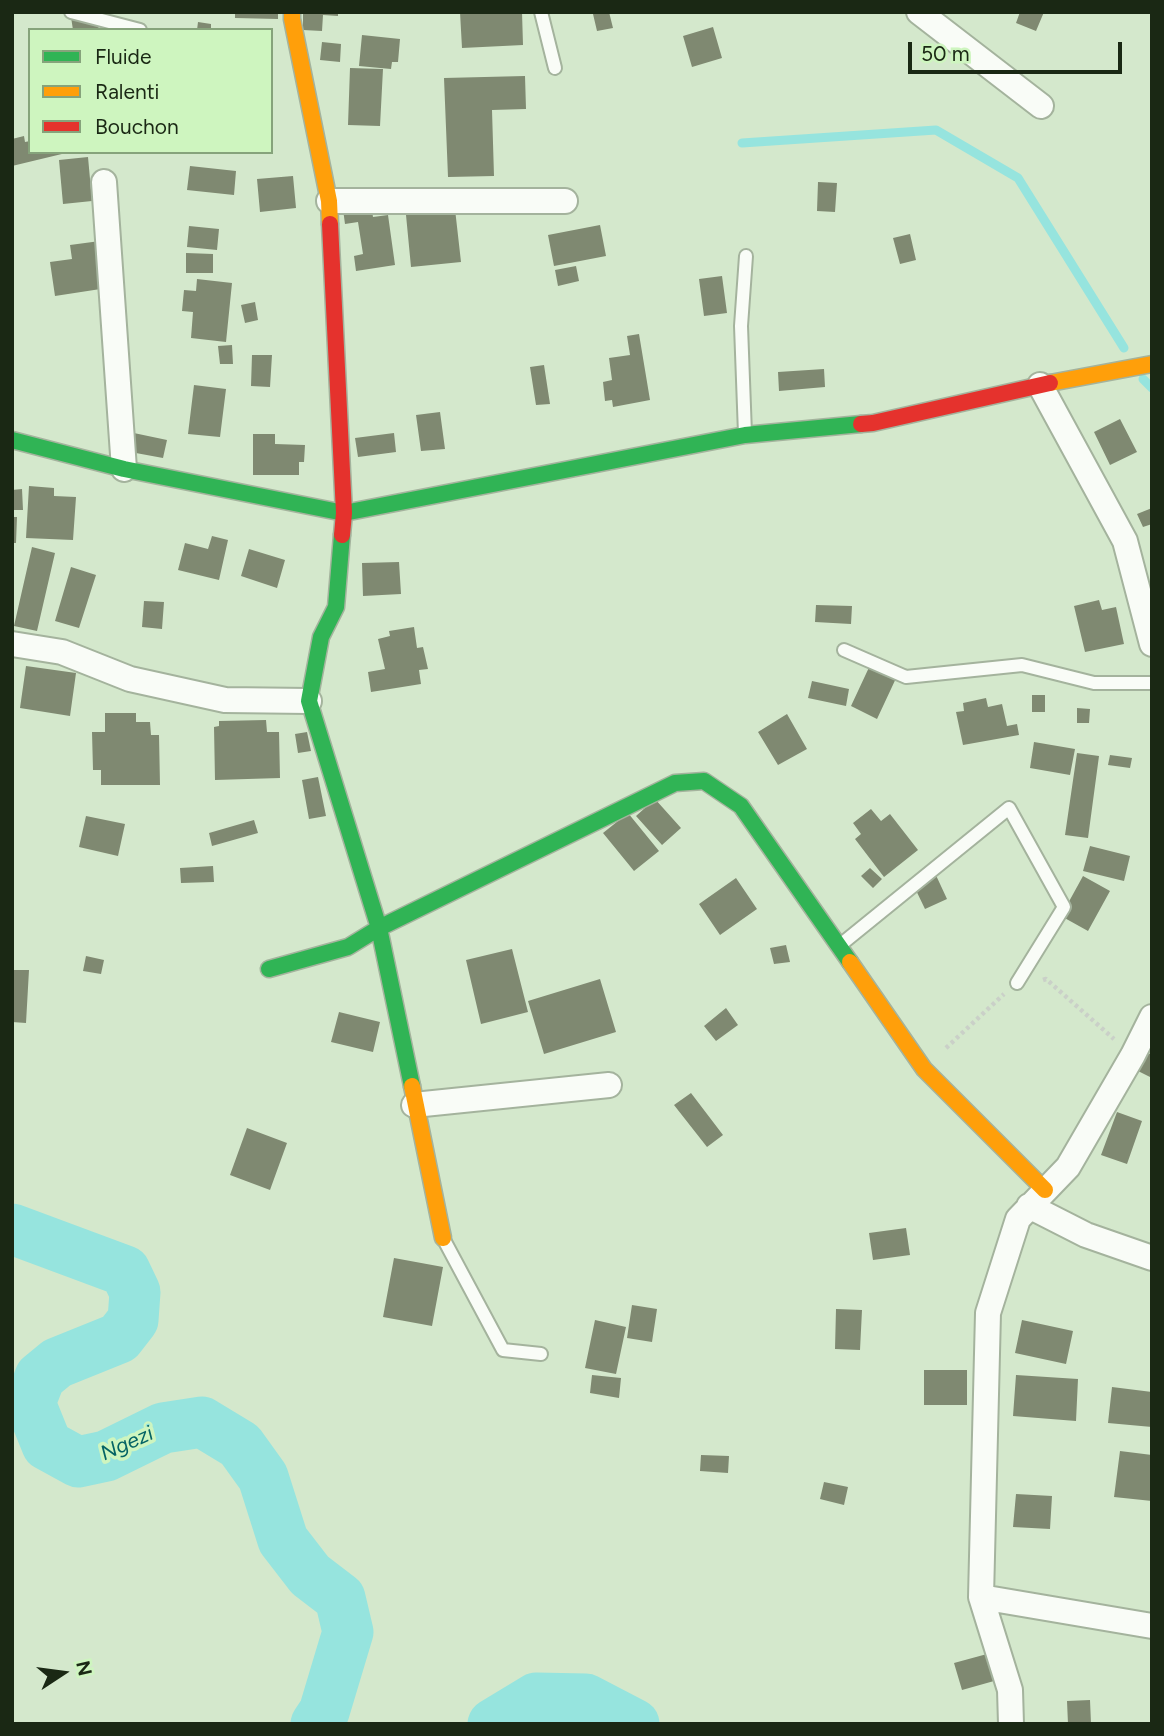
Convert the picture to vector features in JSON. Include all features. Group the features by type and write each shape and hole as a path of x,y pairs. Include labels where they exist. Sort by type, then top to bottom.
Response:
{"street":[{"path":"292,12 329,201 344,513 336,607 321,637 309,701 379,928 443,1238"},
{"path":"919,12 1041,106"},
{"path":"104,182 124,469"},
{"path":"329,201 565,201"},
{"path":"12,440 124,469 344,513 746,435 873,423 1152,363"},
{"path":"1040,386 1125,541 1152,644"},
{"path":"12,644 62,652 130,679 225,700 309,701"},
{"path":"269,969 348,947 379,928 675,783 704,781 741,806 924,1069 1037,1198 1086,1235 1152,1258"},
{"path":"1011,1724 1010,1690 981,1597 988,1313 1018,1219 1068,1167 1142,1058 1152,1017"},
{"path":"414,1105 609,1085"},
{"path":"981,1597 1152,1626"}],"lane":[{"path":"71,12 132,28"},
{"path":"541,12 555,68"},
{"path":"746,256 741,326 746,435"},
{"path":"844,650 906,677 1022,665 1094,683 1152,683"},
{"path":"838,946 1009,808 1064,907 1017,983"},
{"path":"443,1238 503,1350 541,1354"}],"path":[{"path":"924,1069 1017,983 1046,979 1142,1058"}],"building":[{"path":"96,12 99,28 73,28 71,17"},
{"path":"235,12 278,12 278,19 235,18"},
{"path":"303,12 338,12 338,16 323,15 322,31 303,30"},
{"path":"460,12 522,12 523,45 462,48"},
{"path":"609,12 613,28 597,31 593,14"},
{"path":"1020,12 1044,12 1036,31 1016,23"},
{"path":"198,22 211,24 211,28 197,28"},
{"path":"713,27 722,58 692,67 683,36"},
{"path":"362,35 400,39 398,62 392,62 391,69 359,66"},
{"path":"322,42 341,44 340,62 320,60"},
{"path":"350,68 383,69 380,126 348,125"},
{"path":"525,76 526,109 492,110 494,176 448,177 444,78"},
{"path":"24,136 25,142 28,141 28,154 62,154 12,166 12,139"},
{"path":"88,157 92,201 63,204 59,160"},
{"path":"190,166 236,171 234,195 187,190"},
{"path":"293,176 296,208 260,212 257,179"},
{"path":"818,182 837,183 835,212 817,211"},
{"path":"370,198 373,217 388,215 395,265 356,271 354,256 363,254 358,222 345,224 342,202"},
{"path":"455,209 461,262 411,267 406,215"},
{"path":"600,225 606,256 554,266 548,235"},
{"path":"189,226 219,229 217,250 187,247"},
{"path":"910,234 916,260 900,264 893,238"},
{"path":"100,241 107,288 55,296 50,262 72,259 70,245"},
{"path":"186,253 213,254 213,273 186,273"},
{"path":"576,266 579,281 558,286 555,270"},
{"path":"722,276 727,313 704,316 699,279"},
{"path":"197,279 232,283 226,342 191,338 193,312 182,311 184,290 196,291"},
{"path":"255,302 258,320 245,323 241,305"},
{"path":"639,334 650,400 613,407 612,400 605,401 603,382 612,380 609,358 630,355 627,336"},
{"path":"232,345 233,364 220,364 218,346"},
{"path":"252,355 272,355 270,387 251,386"},
{"path":"544,365 550,404 536,405 530,367"},
{"path":"824,369 825,387 779,391 778,372"},
{"path":"194,385 226,389 220,437 188,434"},
{"path":"440,412 445,449 421,451 416,415"},
{"path":"1120,419 1137,452 1110,465 1094,432"},
{"path":"129,432 167,440 163,458 125,451"},
{"path":"394,433 396,452 358,457 355,438"},
{"path":"253,434 275,434 275,444 305,445 304,462 299,462 299,475 253,475"},
{"path":"29,486 54,488 54,496 76,497 73,540 26,538"},
{"path":"22,489 23,510 12,510 12,490"},
{"path":"1152,508 1152,524 1143,527 1137,514"},
{"path":"12,517 17,517 16,543 12,543"},
{"path":"212,536 228,540 219,580 178,570 185,543 208,549"},
{"path":"32,547 55,553 37,631 14,626"},
{"path":"249,549 285,560 277,588 241,576"},
{"path":"399,562 401,594 363,596 362,563"},
{"path":"71,567 96,575 79,628 55,621"},
{"path":"1099,600 1102,610 1116,607 1124,644 1085,652 1074,606"},
{"path":"144,601 164,602 162,629 142,627"},
{"path":"816,605 852,606 851,624 815,622"},
{"path":"414,627 417,648 423,647 428,669 419,670 421,684 371,692 368,672 385,669 378,639 390,636 389,631"},
{"path":"872,661 898,674 877,719 851,706"},
{"path":"26,666 76,673 70,716 20,708"},
{"path":"812,681 849,689 846,706 808,698"},
{"path":"1032,695 1045,695 1045,712 1032,712"},
{"path":"986,698 988,707 1002,704 1007,726 1017,724 1019,735 963,745 956,712 964,711 963,703"},
{"path":"1077,708 1090,709 1089,723 1077,723"},
{"path":"105,713 136,713 136,722 150,722 151,735 159,735 160,785 101,785 101,770 93,770 92,732 105,732"},
{"path":"787,714 807,749 778,765 758,732"},
{"path":"266,720 267,732 279,732 280,778 215,780 214,727 219,726 219,721"},
{"path":"307,732 311,751 298,753 295,734"},
{"path":"1034,742 1075,749 1070,775 1030,768"},
{"path":"1077,753 1099,756 1088,838 1065,835"},
{"path":"1110,755 1132,758 1130,768 1108,765"},
{"path":"318,777 326,816 309,819 302,780"},
{"path":"655,799 681,828 662,845 636,816"},
{"path":"871,809 881,821 890,814 918,850 884,877 855,839 861,834 853,823"},
{"path":"628,813 659,851 634,871 603,833"},
{"path":"86,816 125,824 118,856 79,847"},
{"path":"254,820 258,833 212,846 209,833"},
{"path":"1090,846 1130,856 1124,881 1083,871"},
{"path":"213,866 214,882 181,883 180,868"},
{"path":"870,868 882,879 873,888 861,876"},
{"path":"934,871 947,899 925,909 912,882"},
{"path":"1083,876 1110,891 1088,931 1061,916"},
{"path":"736,878 757,909 720,935 699,904"},
{"path":"786,945 790,962 774,964 770,948"},
{"path":"512,949 528,1012 481,1024 466,960"},
{"path":"86,956 104,960 101,974 83,971"},
{"path":"12,970 29,970 26,1023 12,1022"},
{"path":"600,979 616,1032 544,1054 528,1001"},
{"path":"726,1008 738,1025 716,1041 704,1026"},
{"path":"339,1012 380,1022 373,1052 331,1042"},
{"path":"1148,1053 1152,1055 1152,1078 1138,1071"},
{"path":"691,1093 723,1135 707,1147 674,1105"},
{"path":"1117,1112 1142,1121 1127,1164 1101,1155"},
{"path":"247,1128 287,1143 270,1190 230,1175"},
{"path":"906,1228 910,1255 873,1260 869,1233"},
{"path":"394,1258 443,1267 432,1326 383,1317"},
{"path":"632,1305 657,1309 652,1342 627,1338"},
{"path":"836,1309 862,1310 860,1350 835,1349"},
{"path":"595,1320 626,1327 616,1374 585,1368"},
{"path":"1022,1320 1073,1331 1066,1364 1015,1353"},
{"path":"924,1370 967,1370 967,1405 924,1405"},
{"path":"592,1375 621,1378 619,1398 590,1393"},
{"path":"1016,1375 1078,1379 1076,1421 1013,1416"},
{"path":"1112,1387 1152,1392 1152,1427 1108,1423"},
{"path":"1120,1451 1152,1455 1152,1501 1114,1497"},
{"path":"701,1455 729,1456 728,1473 700,1471"},
{"path":"824,1482 848,1487 844,1505 820,1499"},
{"path":"1016,1494 1052,1496 1050,1529 1013,1527"},
{"path":"987,1654 994,1681 962,1690 954,1663"},
{"path":"1090,1700 1091,1724 1068,1724 1067,1701"}],"waterway":[{"path":"742,143 936,130 1018,178 1124,348"},
{"path":"1143,379 1152,388"},
{"name":"Ngezi","path":"12,1229 125,1271 135,1292 133,1320 119,1338 57,1363 40,1377 30,1403 47,1445 78,1462 106,1456 163,1428 202,1422 240,1445 263,1477 283,1540 310,1575 340,1598 348,1632 324,1712 316,1724"},
{"name":"Ngezi","path":"493,1724 536,1698 586,1699 634,1724"}],"traffic: fast":[{"path":"12,440 124,469 344,513 745,435 861,424"},
{"path":"342,535 336,607 321,637 309,701 379,928 412,1086"},
{"path":"269,969 348,947 379,928 675,783 704,781 741,806 850,962"}],"traffic: slow":[{"path":"292,12 329,201 330,224"},
{"path":"1050,383 1152,364"},
{"path":"850,962 924,1069 1045,1190"},
{"path":"412,1086 443,1238"}],"traffic: jam":[{"path":"330,224 344,513 342,535"},
{"path":"861,424 1050,383"}]}
